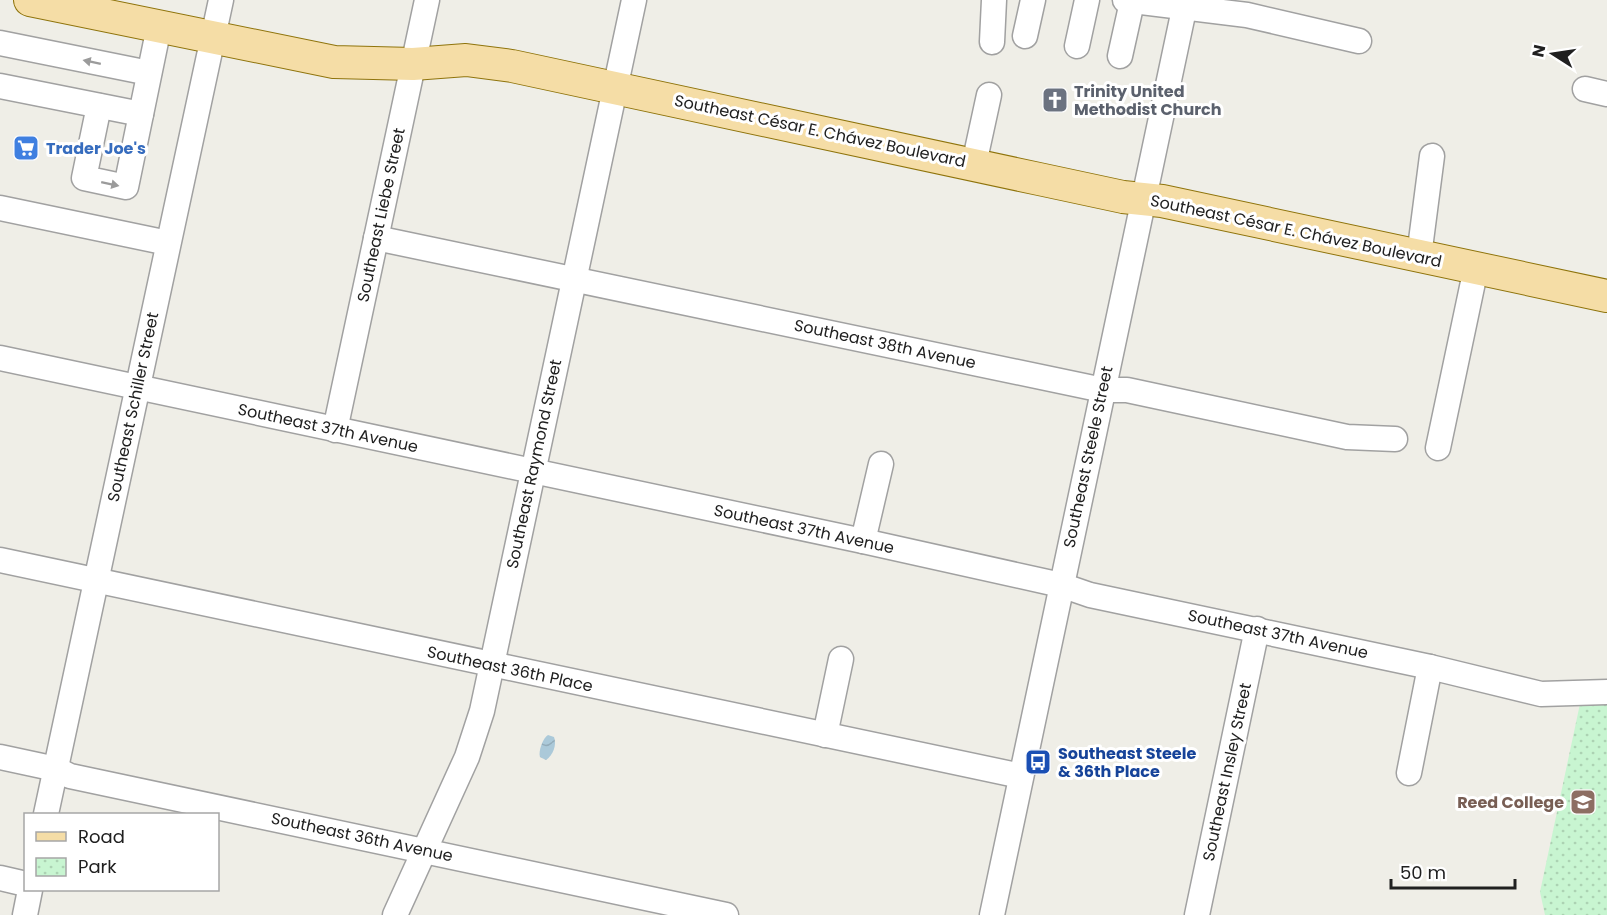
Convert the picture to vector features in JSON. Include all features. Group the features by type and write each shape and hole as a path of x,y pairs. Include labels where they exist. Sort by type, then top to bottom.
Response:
{"main road":[{"name":"Southeast César E. Chávez Boulevard","path":"30,0 334,63 413,64 465,60 485,62 615,87 1123,197 1162,201 1607,296"}],"street":[{"name":"Southeast Schiller Street","path":"46,813 221,0"},
{"name":"Southeast Liebe Street","path":"335,430 427,0"},
{"name":"Southeast Raymond Street","path":"394,915 467,757 482,711 634,0"},
{"path":"992,42 994,0"},
{"path":"1026,36 1033,0"},
{"path":"1077,46 1087,0"},
{"path":"1120,56 1128,1 1185,4 1247,15 1359,41"},
{"name":"Southeast Steele Street","path":"992,915 1185,4"},
{"path":"99,106 84,178 126,187 159,27"},
{"path":"0,42 149,73"},
{"path":"0,86 141,114"},
{"path":"974,164 989,95"},
{"path":"1419,256 1432,156"},
{"path":"0,207 168,243"},
{"name":"Southeast 38th Avenue","path":"376,238 1103,390 1127,390 1347,437 1395,439"},
{"path":"1438,448 1476,268"},
{"name":"Southeast 37th Avenue","path":"0,358 863,541 1061,585 1090,595 1257,629 1541,694 1607,692"},
{"path":"863,541 880,464"},
{"name":"Southeast 36th Place","path":"0,560 1021,776"},
{"name":"Southeast Insley Street","path":"1197,915 1257,629"},
{"path":"825,735 841,659"},
{"path":"1409,772 1430,667"},
{"name":"Southeast 36th Avenue","path":"0,757 56,769 70,776 726,915"},
{"path":"0,878 24,884"},
{"path":"25,915 30,891"}],"green space":[{"name":"Reed College","path":"1581,699 1607,705 1607,915 1545,915 1540,892"}],"water":[{"path":"548,735 554,737 555,746 546,760 540,757 540,751"}],"place":[{"name":"Trinity United Methodist Church","path":"1055,100"},
{"name":"Trader Joe's","path":"26,148"},
{"name":"Southeast Steele & 36th Place","path":"1038,762"},
{"name":"Reed College","path":"1583,802"}]}
